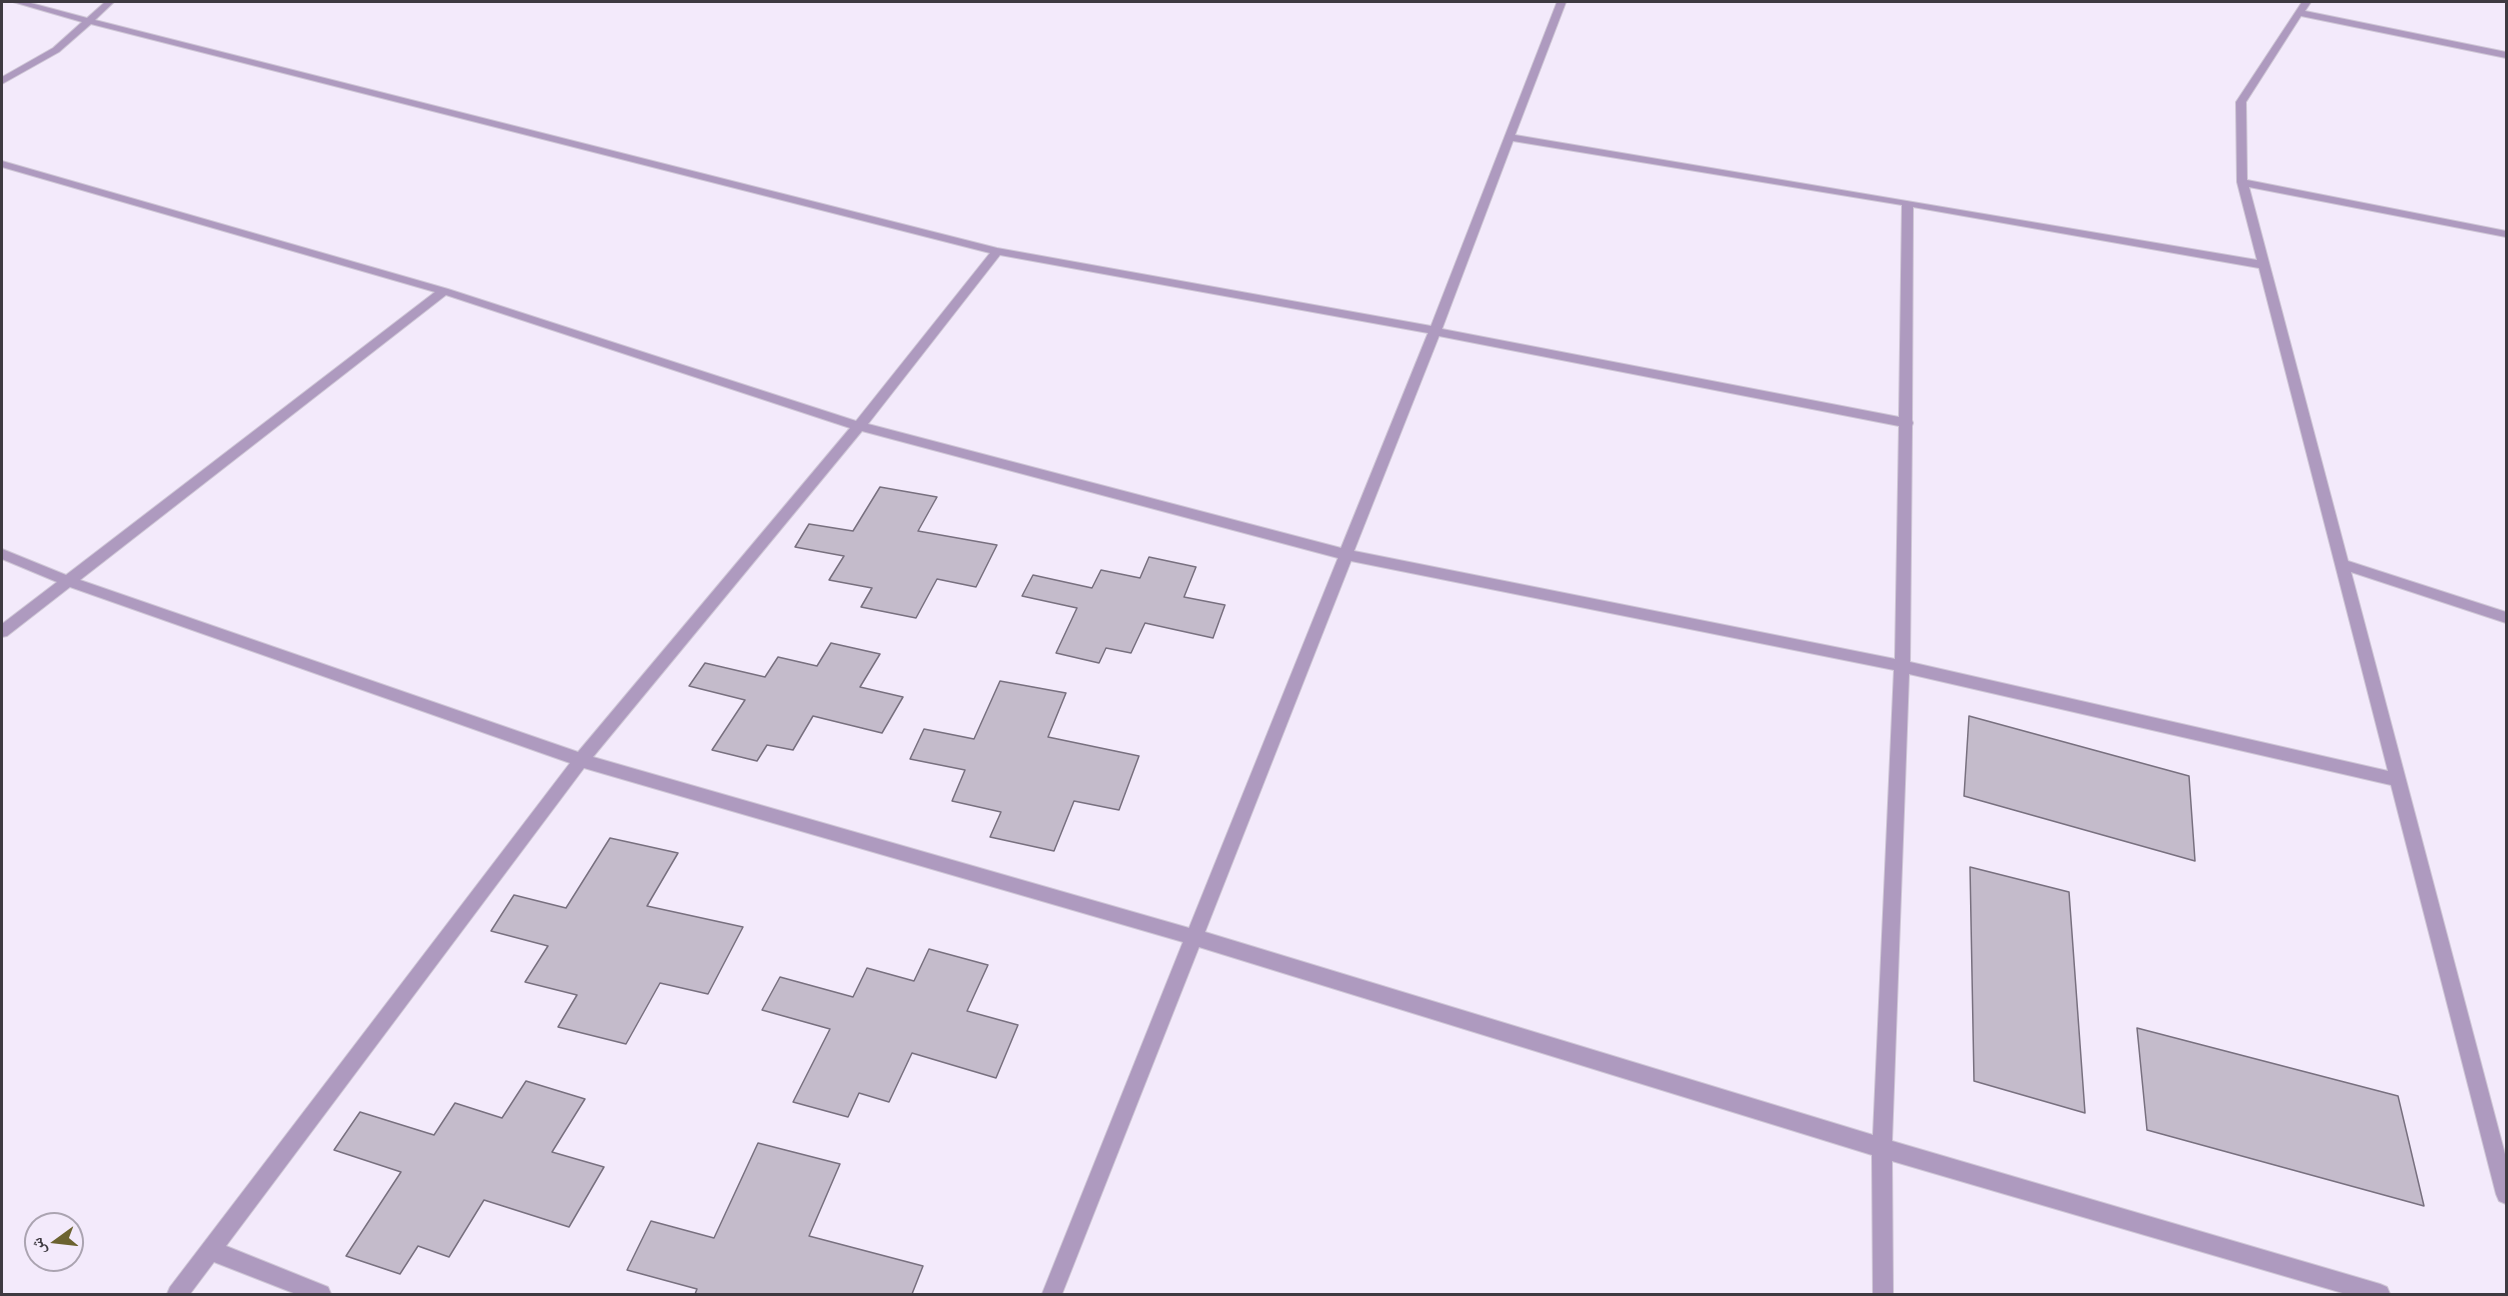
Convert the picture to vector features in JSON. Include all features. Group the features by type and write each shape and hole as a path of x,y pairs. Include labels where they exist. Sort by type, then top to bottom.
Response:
{"street":[{"path":"18,2 997,251 1907,423"},
{"path":"2,81 56,50 110,2"},
{"path":"1052,1294 1435,332 1561,2"},
{"path":"2506,55 2303,7 2241,102 2242,182 2506,1194"},
{"path":"1509,137 2263,265"},
{"path":"2,164 444,291 859,426 1347,555 1902,666 2398,780"},
{"path":"2242,182 2506,234"},
{"path":"1883,1294 1882,1148 1902,666 1907,423 1908,203"},
{"path":"177,1294 581,760 859,426 997,251"},
{"path":"2,632 444,291"},
{"path":"2,554 68,581 581,760 1194,937 1882,1148 2380,1294"},
{"path":"2342,564 2506,617"},
{"path":"211,1250 321,1294"}],"building":[{"path":"880,487 937,497 918,531 997,545 976,587 937,579 916,618 861,607 872,588 829,580 844,556 795,547 809,524 853,531"},
{"path":"1149,557 1196,567 1184,597 1225,605 1213,638 1145,623 1131,653 1106,648 1099,663 1056,653 1077,608 1022,596 1033,575 1092,588 1101,570 1140,578"},
{"path":"831,643 880,654 860,687 903,697 882,733 813,716 793,750 767,745 757,761 712,750 745,700 689,686 705,663 765,677 778,657 817,666"},
{"path":"1000,681 1066,693 1048,737 1139,756 1119,810 1074,801 1054,851 990,837 1001,812 952,801 965,770 910,759 924,729 974,739"},
{"path":"1969,716 2189,776 2195,861 1964,796"},
{"path":"610,838 678,853 647,906 743,927 708,994 660,983 626,1044 558,1027 577,995 525,982 548,946 491,931 514,895 566,908"},
{"path":"1970,867 2069,892 2085,1113 1974,1081"},
{"path":"929,949 988,965 967,1011 1018,1025 996,1078 912,1053 889,1102 859,1093 848,1117 793,1102 830,1029 762,1010 780,977 853,997 867,968 914,981"},
{"path":"2137,1028 2398,1096 2424,1206 2147,1130"},
{"path":"526,1081 585,1099 552,1152 604,1167 569,1227 484,1200 449,1257 418,1246 400,1274 346,1256 401,1172 334,1150 360,1112 434,1135 455,1103 502,1118"},
{"path":"758,1143 840,1164 809,1236 923,1266 912,1294 695,1294 697,1289 627,1270 651,1221 714,1238"}]}
